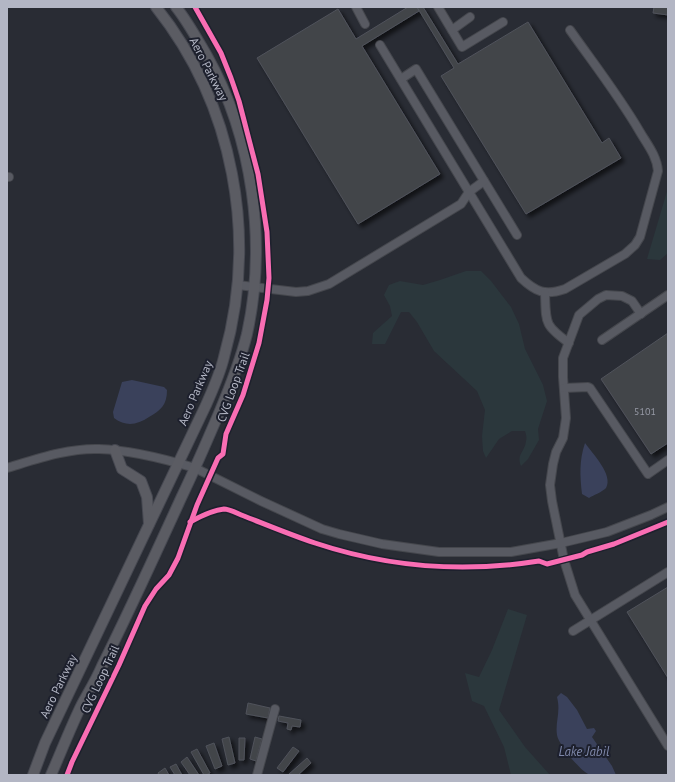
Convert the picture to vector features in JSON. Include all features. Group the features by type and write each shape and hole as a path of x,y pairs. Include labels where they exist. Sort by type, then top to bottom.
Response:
{"main road":[{"name":"Aero Parkway","path":"33,775 45,743 206,405 218,376 230,336 238,285 239,254 238,211 231,166 210,97 190,55 171,25 156,7"},
{"name":"Aero Parkway","path":"51,775 76,718 195,468 235,374 246,335 253,297 255,227 253,198 241,138 216,72 198,40 176,7"},
{"path":"115,450 122,469 141,481 147,497 149,526"}],"street":[{"path":"356,7 366,24"},
{"path":"438,7 462,47 503,22"},
{"path":"452,30 470,17"},
{"path":"380,45 521,278 529,286 545,293 565,289 625,254 635,246 640,237 658,171 657,162 653,153 623,104 570,30"},
{"path":"401,80 416,69 517,235"},
{"path":"238,285 296,292 308,291 329,284 461,204 469,192 484,181"},
{"path":"545,293 546,318 553,331 569,343"},
{"path":"640,314 632,301 622,296 606,295 598,299 579,315 563,358 566,423 563,438 556,452 550,485 564,560 575,595 668,746"},
{"path":"602,340 668,296"},
{"path":"564,388 590,388 648,474 668,460"},
{"path":"7,468 42,457 66,452 99,449 132,453 195,468 274,508 322,529 382,544 439,552 511,552 561,543 607,532 668,508"},
{"path":"573,631 668,572"},
{"path":"257,775 275,709"}],"shaded area":[{"path":"668,188 668,253 660,260 647,259"},
{"path":"466,271 481,271 491,281 511,307 519,324 525,349 543,385 547,401 538,429 539,440 528,459 521,466 520,456 526,440 525,431 512,431 499,439 486,458 483,451 482,436 485,410 477,391 434,351 417,322 409,312 401,312 385,344 372,344 373,333 392,316 390,306 384,295 389,285 400,281 423,285"},
{"path":"508,609 527,615 499,710 525,747 550,775 511,775 504,747 484,706 472,701 465,673 479,677 492,650"}],"water":[{"path":"132,380 164,387 167,390 167,395 166,400 157,412 140,422 127,424 114,418 113,412 122,382"},
{"path":"585,443 601,464 605,471 608,483 606,488 589,498 582,494 580,468"},
{"name":"Lake Jabil","path":"561,693 567,697 577,710 587,729 594,728 596,731 592,737 612,766 616,775 600,776 586,773 561,745 557,735 557,697"}],"building":[{"path":"408,7 417,7 419,11 362,46 440,174 358,224 257,58 338,9 356,39"},
{"path":"417,7 423,7 458,64 528,22 602,143 609,138 621,158 526,214 441,76 454,68"},
{"path":"654,7 668,7 668,15 653,13"},
{"path":"668,333 668,443 651,454 601,379"},
{"path":"668,587 668,678 627,612"},
{"path":"248,703 270,708 268,718 246,714"},
{"path":"279,716 301,720 300,727 292,726 291,730 287,729 288,723 278,721"},
{"path":"229,737 235,763 228,765 222,739"},
{"path":"255,737 262,739 256,761 250,759"},
{"path":"239,738 245,738 244,760 239,760"},
{"path":"214,743 222,766 215,769 206,746"},
{"path":"293,747 299,751 283,772 277,768"},
{"path":"197,749 210,773 206,775 204,775 191,752"},
{"path":"187,757 199,775 190,775 181,762"},
{"path":"307,758 311,763 298,775 288,775"},
{"path":"176,764 182,775 175,775 170,767"},
{"path":"165,768 169,775 159,775 158,773"}],"cycle path":[{"name":"CVG Loop Trail","path":"67,775 145,606 156,589 169,575 178,558 197,505 218,458 223,454 226,434 243,395 259,343 267,300 269,278 267,232 258,174 239,101 231,78 221,53 195,7"},
{"path":"190,522 211,512 226,509 297,537 342,551 370,558 397,562 426,566 454,567 511,565 539,561 547,564 582,555 587,552 614,544 668,522"}]}
